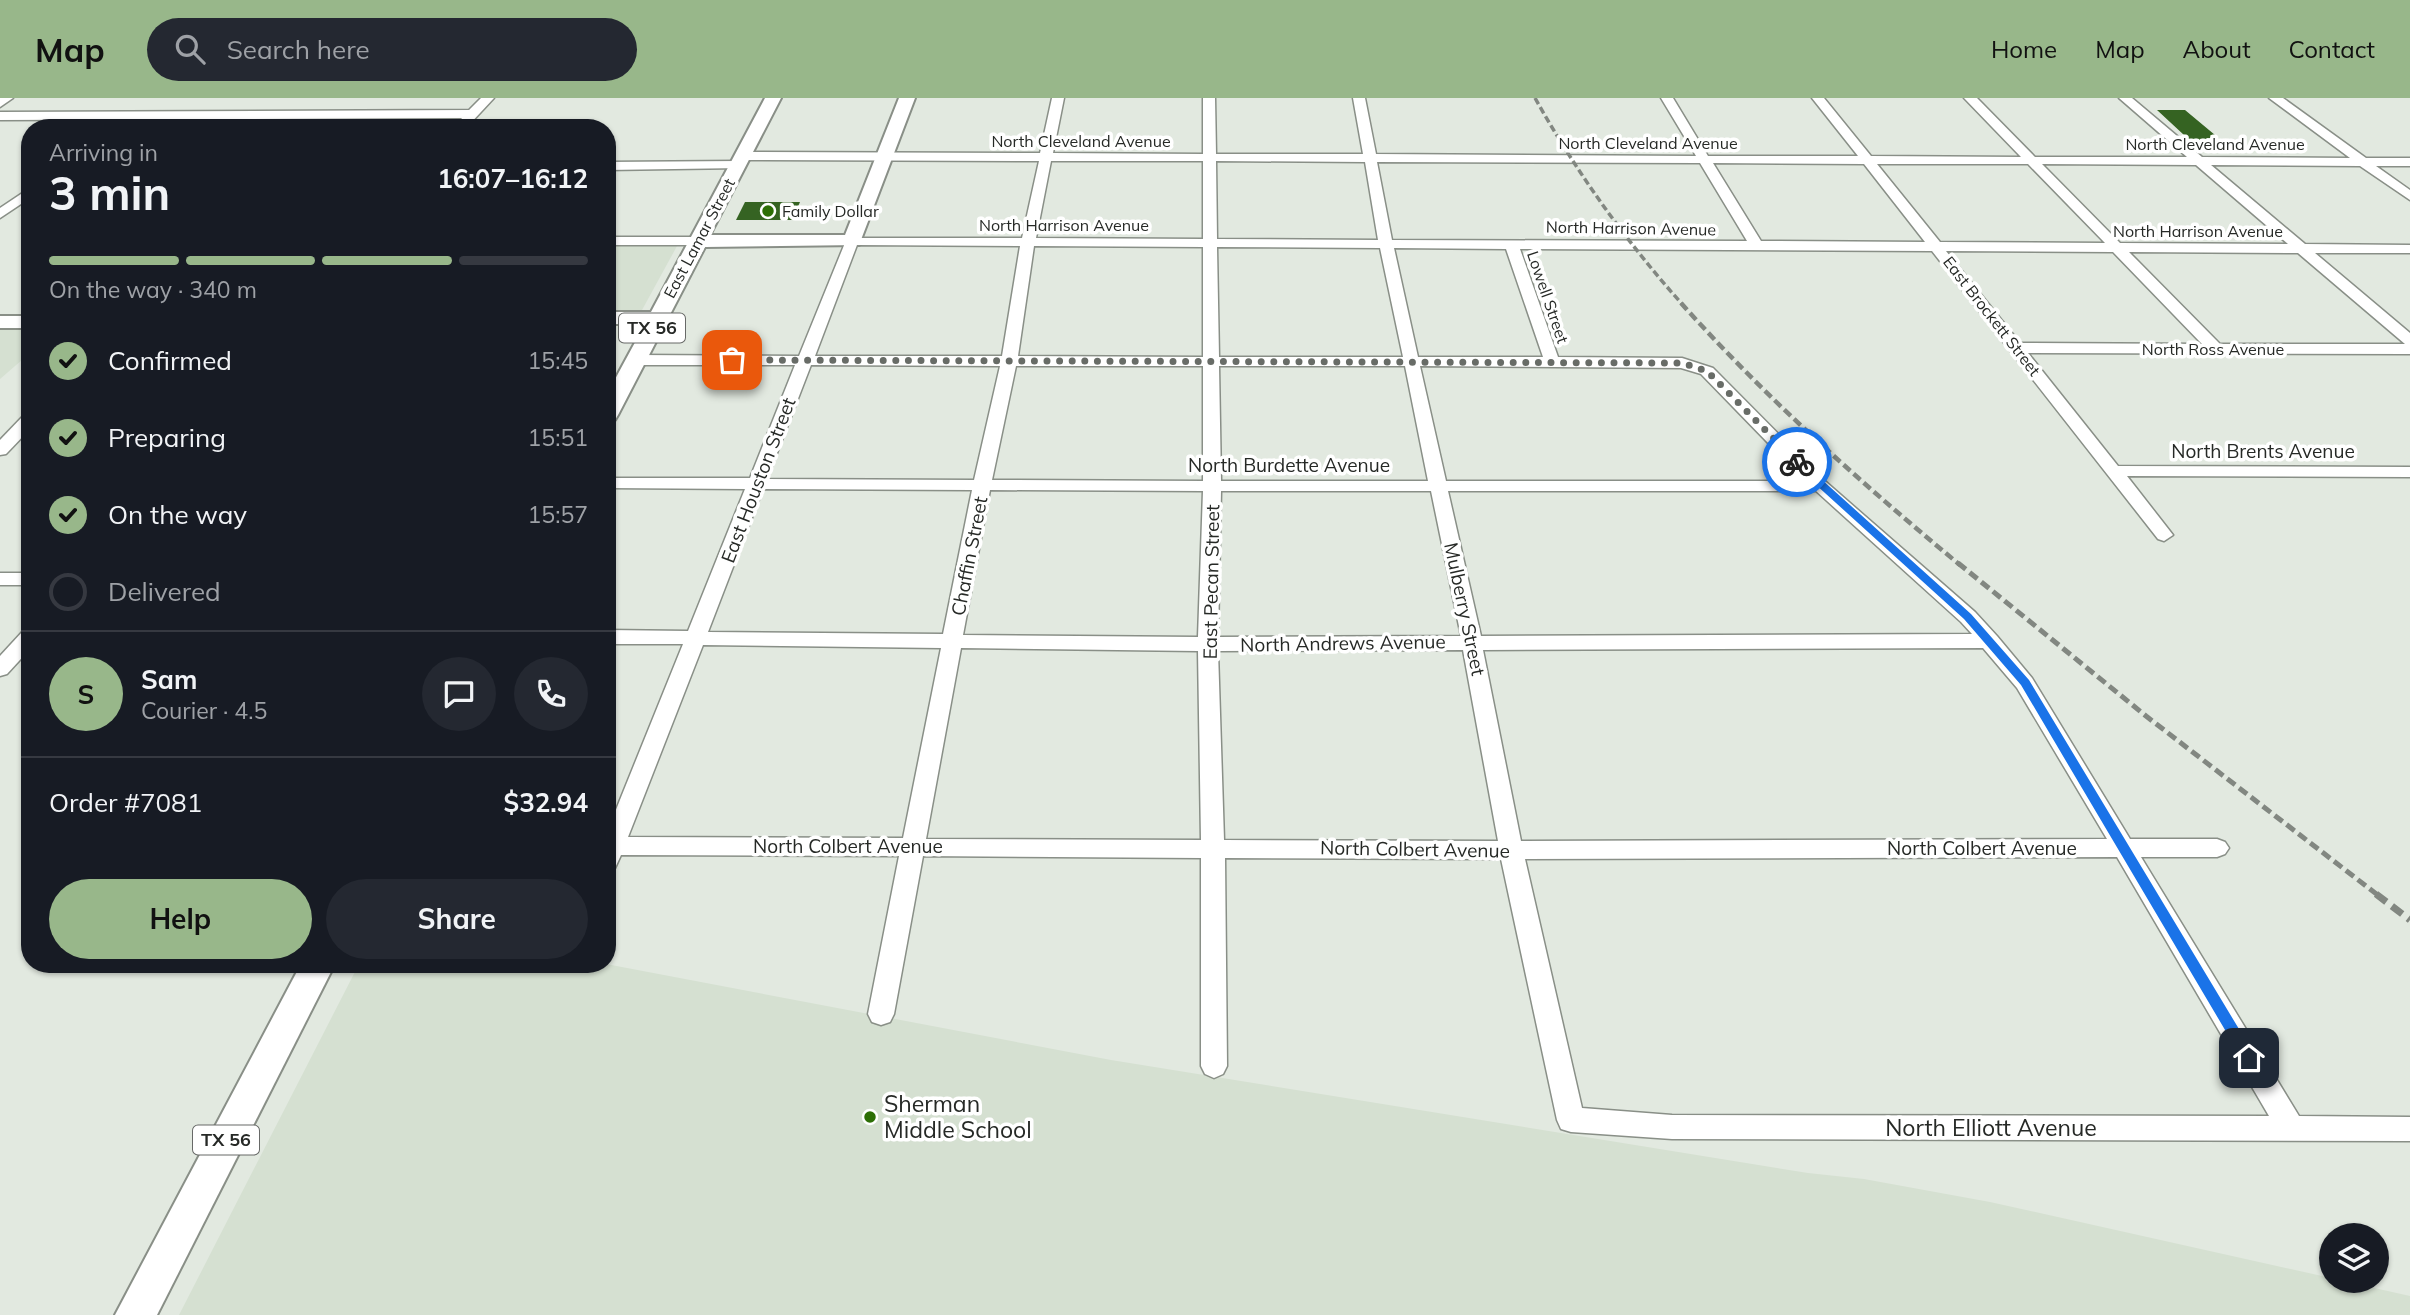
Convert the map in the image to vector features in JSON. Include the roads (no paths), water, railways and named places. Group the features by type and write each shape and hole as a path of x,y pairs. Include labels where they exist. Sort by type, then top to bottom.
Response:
{"main road":[{"name":"East Lamar Street","path":"616,398 774,98"},
{"name":"East Houston Street","path":"852,241 907,98"},
{"path":"697,241 852,241"},
{"path":"684,265 709,248 741,241"},
{"path":"616,318 657,318"},
{"path":"0,322 21,322"},
{"name":"TX 56","path":"135,1315 313,973"}],"street":[{"path":"0,103 7,98"},
{"path":"468,119 488,98"},
{"name":"Chaffin Street","path":"881,1014 1058,98"},
{"name":"East Pecan Street","path":"1209,98 1212,486 1208,644 1213,847 1214,1066"},
{"name":"Mulberry Street","path":"1359,98 1386,244 1472,642 1511,850 1571,1120"},
{"path":"1667,98 1757,246"},
{"name":"East Brockett Street","path":"1818,98 2164,535"},
{"path":"1970,98 2216,349"},
{"path":"2125,98 2410,341"},
{"path":"2275,98 2410,196"},
{"path":"128,119 149,104"},
{"path":"0,117 472,114"},
{"path":"273,119 278,115"},
{"name":"North Cleveland Avenue","path":"616,166 885,158 2410,163"},
{"path":"0,214 21,199"},
{"path":"616,241 697,241"},
{"name":"North Harrison Avenue","path":"852,241 2410,248"},
{"name":"East Houston Street","path":"616,834 758,483 852,241"},
{"name":"Lowell Street","path":"1511,244 1552,362"},
{"name":"North Ross Avenue","path":"2017,348 2410,349"},
{"path":"636,360 1552,362 1682,363 1698,366 1707,371 1820,486 1968,617 2025,683 2291,1128"},
{"path":"0,450 21,428"},
{"name":"North Brents Avenue","path":"2115,471 2410,472"},
{"name":"North Burdette Avenue","path":"616,483 1820,486"},
{"path":"0,579 21,579"},
{"name":"North Andrews Avenue","path":"616,637 1208,644 1990,641"},
{"path":"0,669 21,646"},
{"name":"North Colbert Avenue","path":"616,851 915,846 1511,850 2217,848"},
{"name":"North Elliott Avenue","path":"1571,1120 1672,1127 2410,1129"}],"railway":[{"path":"1535,98 1603,205 1682,304"},
{"path":"1681,303 1815,439 1960,565"},
{"path":"1958,563 2146,716 2379,896"},
{"path":"2376,894 2410,920"}],"place":[{"name":"Family Dollar","path":"768,211"},
{"name":"Sherman Middle School","path":"870,1117"}]}
